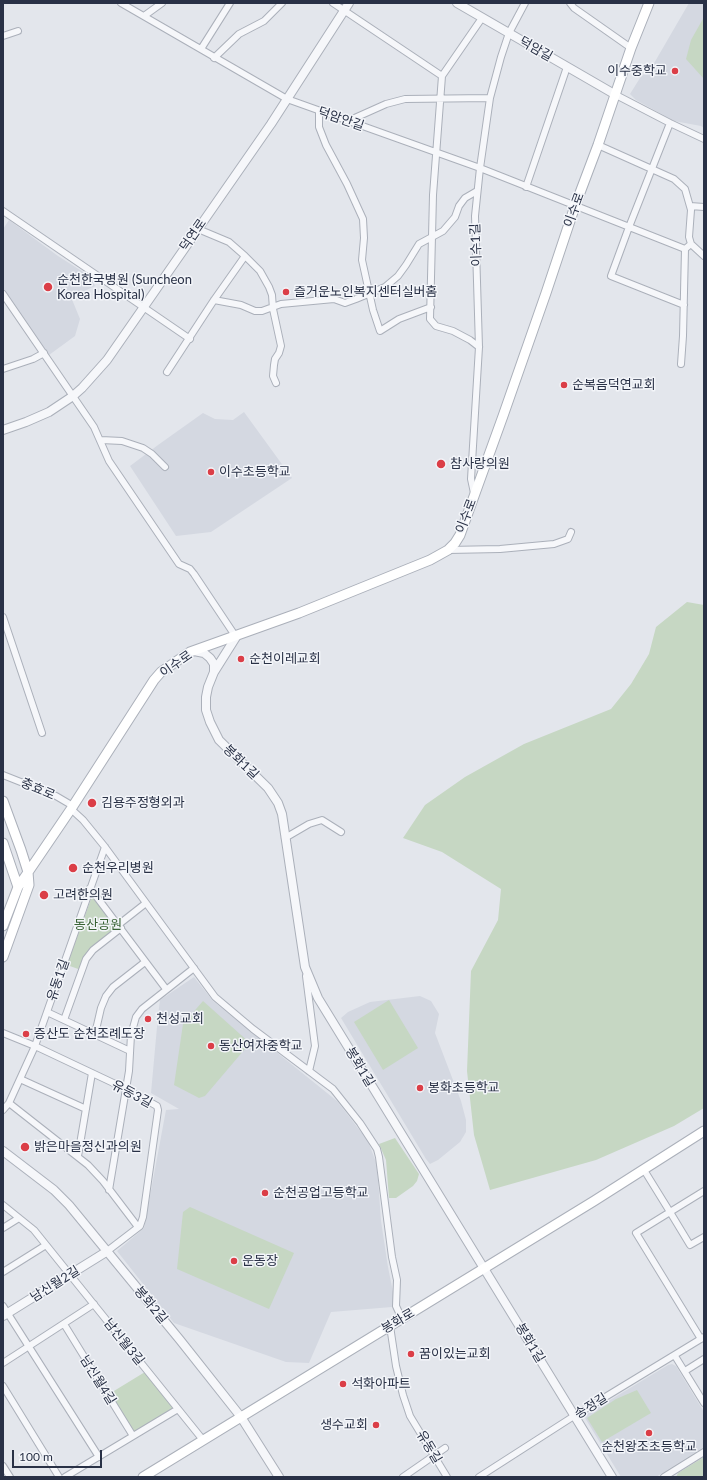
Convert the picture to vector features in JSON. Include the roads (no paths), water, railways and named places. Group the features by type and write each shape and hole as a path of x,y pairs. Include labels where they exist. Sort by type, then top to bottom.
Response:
{"main road":[{"name":"이수로","path":"3,926 18,887 72,807 154,680 161,672 176,661 194,651 299,614 430,560 448,550 455,543 460,535 546,293 575,206 616,95 631,48 650,3"},
{"name":"충효로","path":"3,801 28,872"},
{"path":"3,843 18,887"},
{"path":"21,850 32,858 39,855"},
{"name":"이수로","path":"3,957 29,885 28,872"},
{"name":"봉화로","path":"143,1477 644,1170 704,1131"},
{"name":"봉화로","path":"652,1165 704,1137"}],"street":[{"name":"덕암안길","path":"121,3 287,99 436,154 480,168 685,249"},
{"path":"144,16 162,3"},
{"path":"201,49 230,3"},
{"path":"214,58 239,34 264,21 282,3"},
{"path":"333,3 347,7 442,76"},
{"name":"덕암길","path":"457,3 616,95"},
{"name":"이수1길","path":"474,494 471,479 479,347 475,216 477,191 490,98 501,57 510,33 525,3"},
{"path":"570,3 574,8 631,48"},
{"name":"덕연로","path":"3,430 49,412 73,396 90,380 107,360 287,99 347,7"},
{"path":"479,347 470,340 453,331 436,326 432,323 430,319 430,307 433,195 439,98 442,76 482,18"},
{"path":"3,36 18,31"},
{"path":"526,187 567,67"},
{"path":"616,95 670,123 702,136"},
{"path":"348,122 386,104 405,99 490,98"},
{"path":"319,112 319,127 326,145 363,218 364,238 362,260 373,310 380,331 399,319 430,307"},
{"path":"670,123 611,276 684,304"},
{"path":"598,145 652,168 681,184 687,193 690,206 691,216 689,237 691,244 704,256"},
{"path":"214,300 241,305 255,311 262,311 281,304 334,299 345,303 385,287 398,276 419,244 443,231 455,217 459,206 465,198 477,191"},
{"path":"690,206 704,207"},
{"path":"3,211 190,339"},
{"path":"198,229 229,242 260,271 266,280 269,287 281,346 274,365 274,376 276,383"},
{"path":"681,364 685,249 691,244"},
{"path":"167,372 245,256"},
{"path":"3,294 5,302 44,353 94,427 109,461 179,564 190,569 194,574 236,637"},
{"path":"3,369 33,359 44,353"},
{"path":"100,440 122,441 143,448 152,454 165,467"},
{"path":"448,550 500,549 554,544 568,539 571,532"},
{"path":"3,617 42,733"},
{"name":"봉화1길","path":"236,637 214,672 208,687 206,710 214,731 223,745 268,788 278,802 282,814 306,967 318,998 612,1477"},
{"path":"194,651 204,653 210,658 214,664 214,672"},
{"name":"충효로","path":"3,775 56,796 72,807 105,847 215,997 253,1029 332,1089 360,1123 378,1153 381,1164 392,1257 397,1280 396,1306 402,1319"},
{"path":"285,838 309,824 322,820 341,832"},
{"name":"유동1길","path":"3,1110 9,1103 35,1046 105,847"},
{"path":"90,888 166,989"},
{"path":"64,1020 86,959 93,950 146,903"},
{"path":"95,1034 101,1008 106,996 113,987 145,962"},
{"path":"306,967 315,1046 309,1071"},
{"path":"110,1190 126,1089 131,1035 136,1017 142,1009 194,968"},
{"path":"47,1012 130,1051"},
{"name":"유동3길","path":"3,1032 126,1089 157,1106 158,1110 144,1217 140,1226 138,1227"},
{"path":"78,1156 92,1073"},
{"path":"20,1079 86,1109"},
{"path":"9,1103 88,1165 110,1190 138,1227 106,1252"},
{"name":"봉화2길","path":"3,1151 62,1197 180,1340 241,1417 279,1477"},
{"path":"644,1170 690,1245 704,1237"},
{"path":"703,1338 636,1233 704,1191"},
{"name":"남신월3길","path":"3,1204 34,1230 203,1440"},
{"path":"3,1228 19,1218"},
{"path":"3,1272 46,1245"},
{"name":"남신월2길","path":"4,1312 106,1252"},
{"path":"3,1363 94,1304"},
{"path":"4,1312 29,1346 99,1457"},
{"name":"남신월4길","path":"64,1324 133,1436"},
{"name":"유동길","path":"390,1326 401,1388 410,1416 447,1477"},
{"name":"송정길","path":"479,1477 574,1416 703,1338"},
{"path":"675,1356 704,1403"},
{"path":"685,1372 704,1359"},
{"path":"3,1386 60,1477"},
{"path":"65,1477 178,1409"},
{"path":"403,1477 445,1448"},
{"path":"664,1477 671,1475 704,1452"},
{"path":"3,1466 10,1477"}],"place":[{"name":"이수중학교","path":"675,71"},
{"name":"순천한국병원 (Suncheon Korea Hospital)","path":"48,287"},
{"name":"즐거운노인복지센터실버홈","path":"286,292"},
{"name":"순복음덕연교회","path":"564,385"},
{"name":"참사랑의원","path":"441,464"},
{"name":"이수초등학교","path":"211,472"},
{"name":"순천이레교회","path":"241,659"},
{"name":"김용주정형외과","path":"92,803"},
{"name":"순천우리병원","path":"73,868"},
{"name":"고려한의원","path":"44,895"},
{"name":"천성교회","path":"148,1019"},
{"name":"증산도 순천조례도장","path":"26,1034"},
{"name":"동산여자중학교","path":"211,1046"},
{"name":"봉화초등학교","path":"420,1088"},
{"name":"밝은마을정신과의원","path":"25,1147"},
{"name":"순천공업고등학교","path":"265,1193"},
{"name":"운동장","path":"234,1261"},
{"name":"꿈이있는교회","path":"411,1354"},
{"name":"석화아파트","path":"343,1384"},
{"name":"생수교회","path":"376,1425"},
{"name":"순천왕조초등학교","path":"649,1433"}],"park label":[{"name":"동산공원","path":"98,925"}]}
